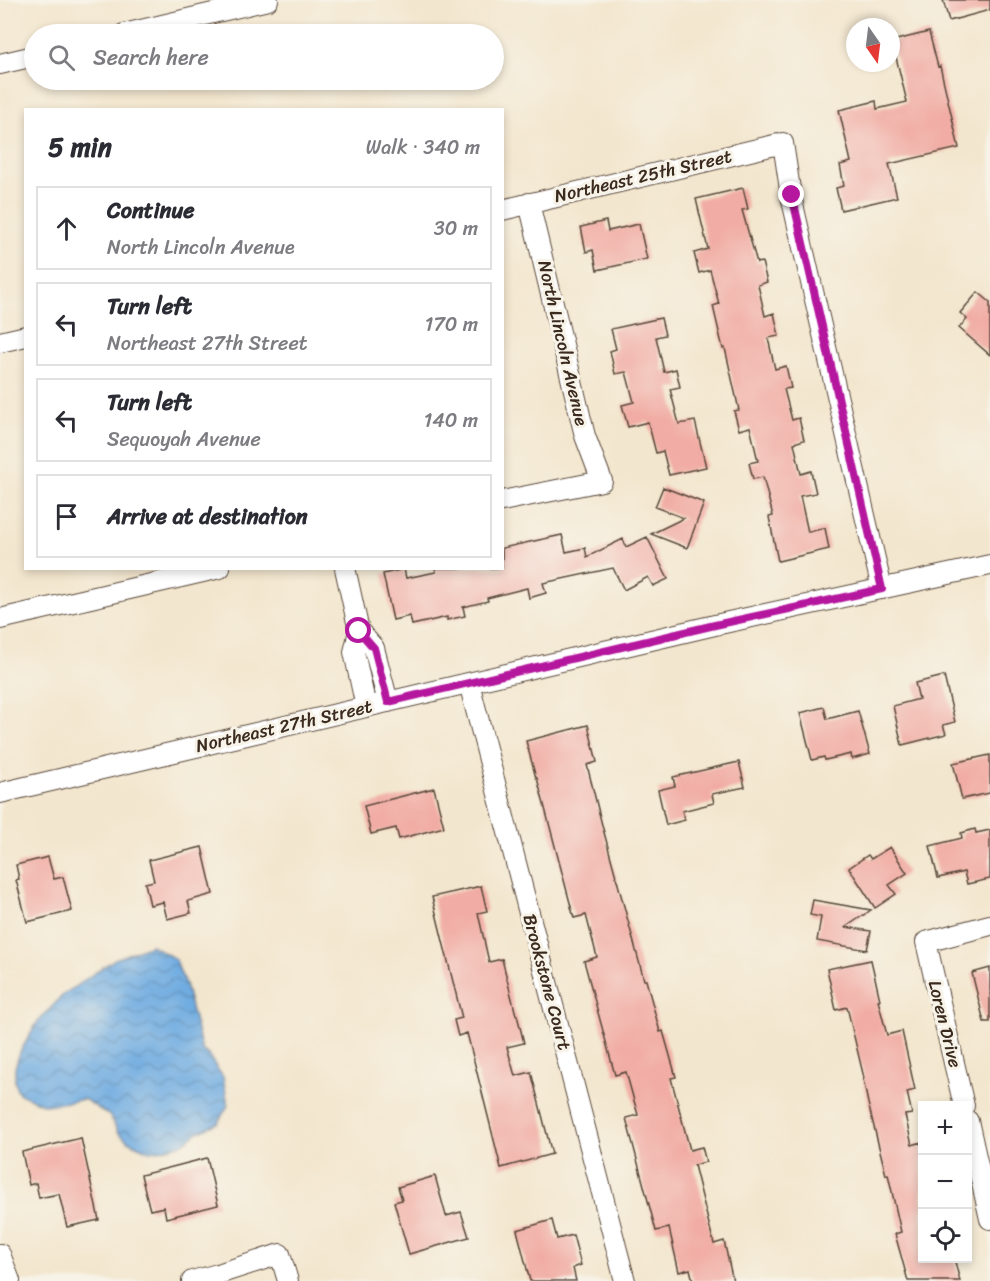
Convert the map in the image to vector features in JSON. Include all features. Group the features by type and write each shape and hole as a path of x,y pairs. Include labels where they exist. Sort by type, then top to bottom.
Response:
{"street":[{"path":"166,24 268,0"},
{"path":"0,64 24,58"},
{"name":"Northeast 25th Street","path":"504,209 783,143 792,195 882,589"},
{"name":"North Lincoln Avenue","path":"504,501 602,481 585,436 529,203"},
{"path":"0,342 24,336"},
{"name":"Northeast 27th Street","path":"0,793 715,625 990,565"},
{"path":"0,619 211,570"},
{"path":"345,570 359,631 354,652 366,707"},
{"path":"359,631 374,648 388,702"},
{"name":"Brookstone Court","path":"470,682 625,1281"},
{"name":"Loren Drive","path":"963,1101 926,942 990,925"},
{"path":"972,1132 984,1170 990,1219"},
{"path":"0,1254 10,1281"},
{"path":"192,1281 280,1254 288,1281"}],"water":[{"path":"151,945 175,959 185,984 202,1050 223,1077 228,1105 218,1123 200,1131 180,1145 149,1151 128,1141 118,1132 110,1116 84,1099 45,1105 20,1094 15,1082 15,1068 20,1052 37,1023 63,995 115,959"}],"building":[{"path":"943,0 990,0 990,10 949,21"},
{"path":"929,32 938,67 940,66 959,148 889,164 897,197 841,210 836,188 844,186 840,165 851,162 839,110 876,101 877,109 907,102 900,72 900,39"},
{"path":"743,188 748,209 742,210 757,263 762,262 767,282 758,285 765,316 774,313 779,336 768,338 775,369 786,366 791,388 784,389 792,420 799,418 804,440 794,443 801,474 811,471 816,493 800,496 808,532 825,528 829,549 778,561 769,517 773,516 763,477 753,479 749,463 758,461 750,427 739,430 734,411 739,410 713,306 719,304 710,270 699,273 694,253 708,249 696,199"},
{"path":"606,221 608,231 639,224 647,259 597,270 593,250 586,252 581,227"},
{"path":"978,292 990,302 990,355 959,328 967,319 960,313"},
{"path":"661,318 665,335 656,337 664,372 676,369 680,387 670,389 679,424 695,421 706,467 669,475 663,451 656,453 648,422 628,427 622,405 634,402 626,372 615,374 610,351 616,349 611,329"},
{"path":"663,487 704,503 687,548 651,534 684,518 655,507"},
{"path":"562,535 566,552 585,548 587,557 623,539 626,547 647,537 668,579 653,586 648,577 624,590 613,568 543,583 546,593 529,598 527,588 487,598 488,601 463,607 465,616 447,620 447,617 412,625 410,616 393,620 383,574 404,570 406,578 436,572 436,570 504,570 504,548"},
{"path":"944,676 955,722 943,725 946,734 902,745 893,706 919,699 915,683"},
{"path":"824,707 827,719 858,711 870,754 852,759 851,754 825,760 824,757 812,760 800,713"},
{"path":"588,725 597,762 587,765 602,825 644,980 646,980 660,1032 663,1031 676,1077 671,1078 690,1150 702,1147 706,1162 694,1165 714,1244 724,1241 733,1281 693,1281 690,1269 679,1272 669,1228 656,1231 626,1118 638,1115 626,1072 615,1075 584,961 597,957 586,915 574,918 526,741"},
{"path":"990,755 990,793 962,799 953,763"},
{"path":"739,762 745,787 712,794 714,803 682,811 685,820 666,825 658,790 675,786 673,777"},
{"path":"434,788 444,827 399,839 396,828 371,834 364,806"},
{"path":"975,829 976,833 990,830 990,879 967,884 964,872 938,878 930,846 962,838 961,833"},
{"path":"202,847 213,894 188,901 191,913 167,919 163,902 150,905 145,883 154,881 149,860"},
{"path":"890,847 907,873 889,885 896,894 875,908 849,868 868,855 871,859"},
{"path":"48,857 54,879 63,877 72,911 27,922 16,880 19,879 16,865"},
{"path":"481,886 487,911 478,913 489,962 502,959 524,1043 507,1047 515,1076 531,1072 552,1154 501,1168 467,1033 458,1036 454,1020 462,1018 432,897"},
{"path":"813,900 871,910 846,927 871,931 867,950 817,941 821,917 810,915"},
{"path":"871,960 887,1035 902,1031 915,1090 907,1092 912,1114 905,1115 912,1145 918,1143 918,1263 955,1263 960,1281 908,1281 895,1234 901,1232 868,1103 847,1007 836,1010 827,969"},
{"path":"990,968 990,1022 984,1022 972,973"},
{"path":"81,1138 99,1220 67,1227 59,1194 39,1198 36,1183 29,1185 22,1152"},
{"path":"207,1158 218,1205 166,1218 164,1207 150,1210 141,1175"},
{"path":"435,1176 446,1216 461,1212 469,1237 409,1254 394,1202 402,1200 398,1187"},
{"path":"552,1220 557,1239 573,1235 581,1265 573,1268 576,1281 530,1281 517,1230"}],"route":[{"path":"359,631 374,648 388,702 715,625 882,589 792,195"}]}
